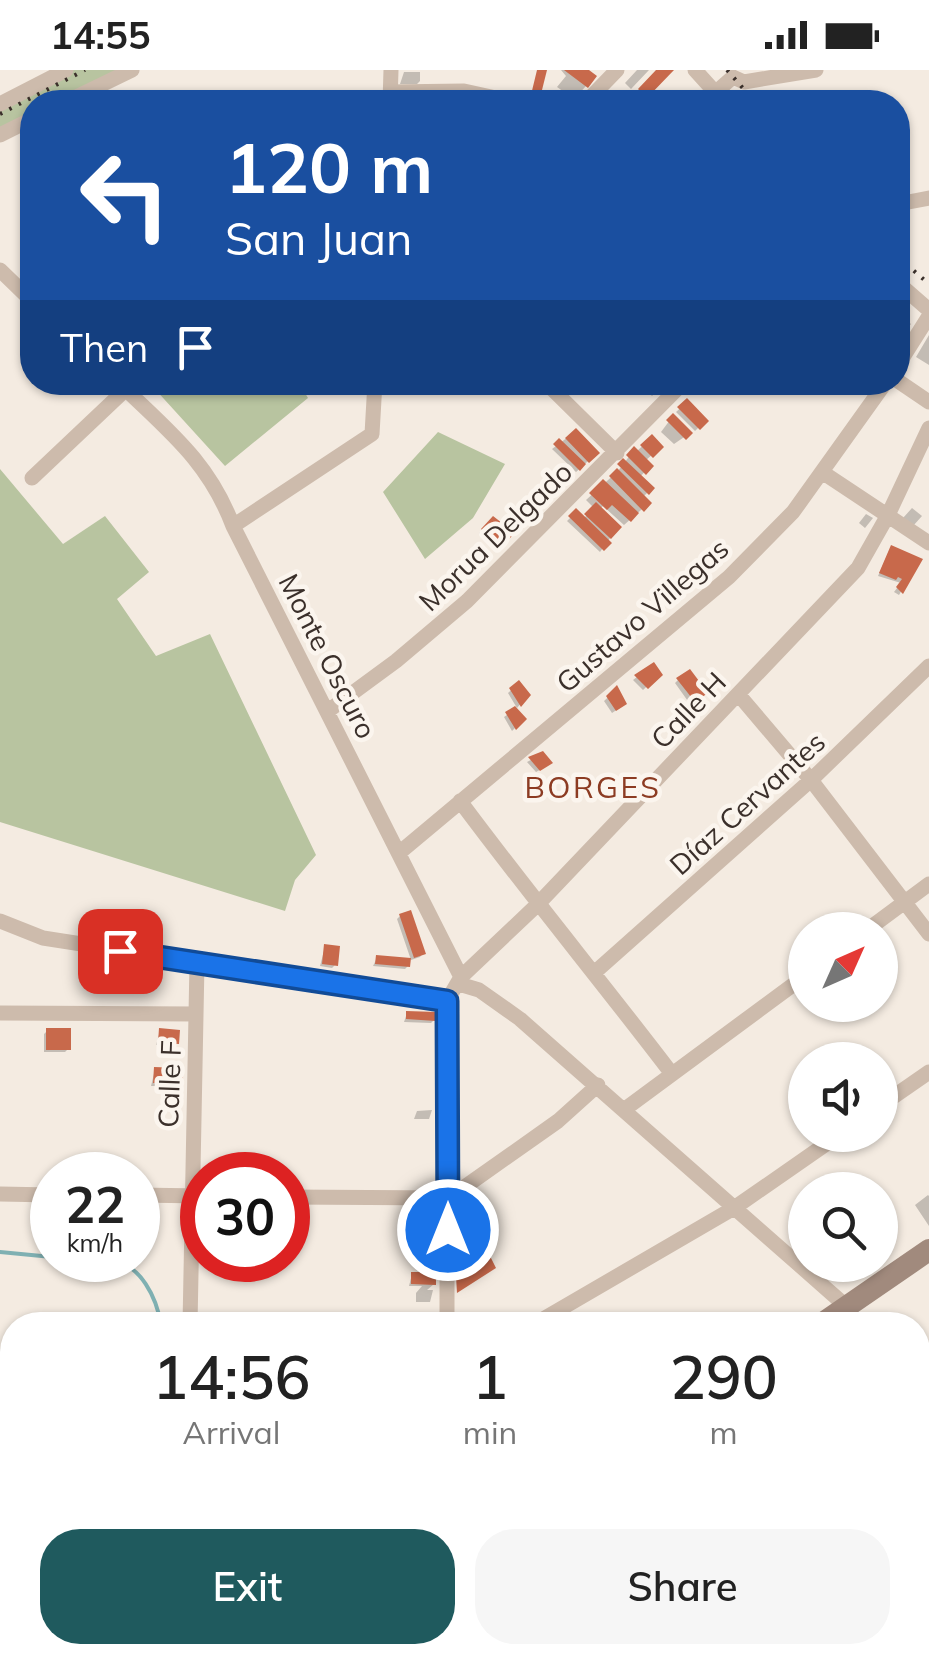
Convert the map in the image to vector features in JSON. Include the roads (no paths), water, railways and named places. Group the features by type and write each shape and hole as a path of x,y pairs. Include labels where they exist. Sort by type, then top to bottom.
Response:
{"street":[{"path":"27,90 66,70"},
{"path":"91,90 132,70"},
{"path":"598,90 617,70"},
{"path":"722,90 733,77 744,82 816,70"},
{"path":"0,270 20,290"},
{"path":"910,295 929,313 910,345"},
{"path":"32,478 112,395"},
{"name":"Monte Oscuro","path":"130,395 198,459 220,492 460,981"},
{"path":"234,526 372,434 374,395"},
{"path":"558,395 617,453"},
{"name":"Morua Delgado","path":"328,711 468,601 672,395"},
{"name":"Gustavo Villegas","path":"399,854 729,577 793,512 877,395"},
{"name":"Calle H","path":"447,1001 460,981 858,568 929,428"},
{"path":"822,472 929,543"},
{"name":"Díaz Cervantes","path":"594,973 811,780 929,666"},
{"path":"738,694 811,780 929,934"},
{"path":"460,801 672,1074"},
{"path":"891,912 929,884"},
{"path":"0,921 43,938 447,1001 447,1312"},
{"name":"Calle F","path":"197,964 197,1152"},
{"path":"460,981 496,1001 598,1085 847,1306"},
{"path":"625,1109 788,989"},
{"path":"0,1012 196,1014"},
{"path":"898,1094 929,1072"},
{"path":"310,1197 449,1198 558,1121 598,1085"},
{"path":"555,1312 734,1208 815,1152"},
{"path":"0,1194 30,1194"},
{"path":"838,1312 929,1250"},
{"name":"Calle F","path":"191,1312 192,1282"}],"waterway":[{"path":"0,1252 30,1255"},
{"path":"144,1282 158,1312"}],"railway":[{"path":"46,90 85,70"},
{"path":"727,70 744,90"},
{"path":"0,114 20,104"},
{"path":"910,267 929,284"}],"district":[{"name":"BORGES","path":"593,787"}]}
